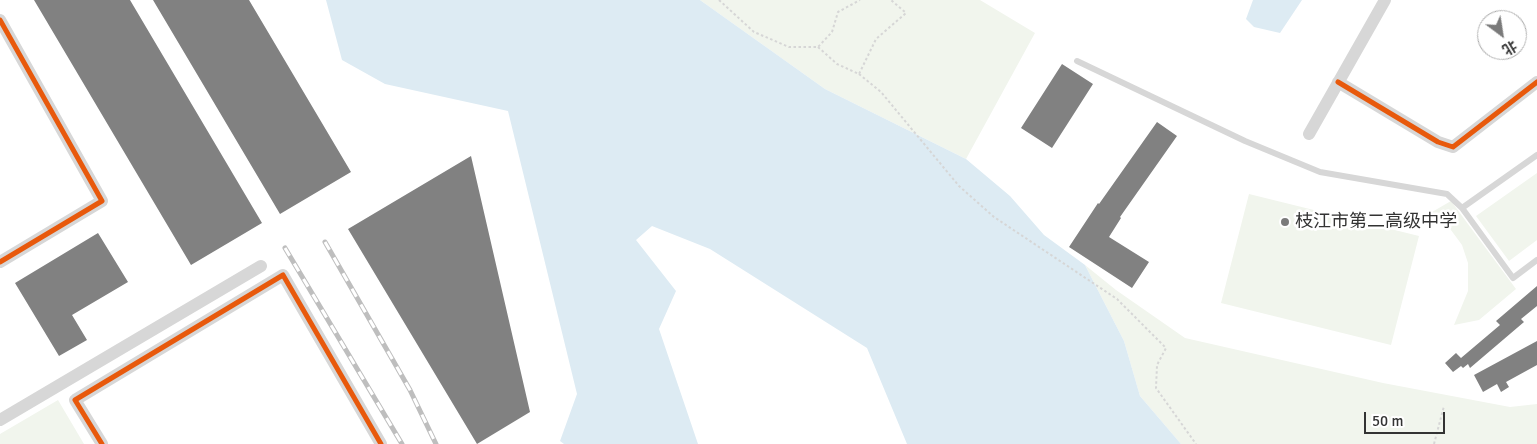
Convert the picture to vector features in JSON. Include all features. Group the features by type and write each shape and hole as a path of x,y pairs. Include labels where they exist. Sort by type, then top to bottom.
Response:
{"street":[{"path":"1309,134 1385,0"},
{"path":"0,20 102,201 0,262"},
{"path":"1338,82 1438,142 1453,147 1537,82"},
{"path":"0,420 261,266"},
{"path":"102,444 75,400 283,275 381,444"}],"lane":[{"path":"1077,61 1245,141 1320,172 1447,194 1462,208 1513,278 1537,260"},
{"path":"1462,208 1537,155"}],"path":[{"path":"719,0 754,32 789,47 818,47 837,64 859,74 881,92 959,186 994,217 1117,299 1166,348 1156,366 1156,388 1196,444"},
{"path":"818,47 832,32 838,12 860,0"},
{"path":"859,74 876,39 906,14 891,0"},
{"path":"1434,444 1444,406"}],"shaded area":[{"path":"326,0 700,0 825,89 966,159 1010,196 1044,235 1085,265 1124,341 1140,396 1181,444 907,444 867,348 710,249 652,226 636,240 676,291 659,329 698,444 564,444 560,441 577,394 508,111 385,84 342,60"},
{"path":"700,0 980,0 1035,33 966,159 825,89"},
{"path":"1253,0 1302,0 1280,33 1254,27 1246,19"},
{"path":"1537,173 1537,240 1509,261 1476,216"},
{"path":"1249,194 1419,236 1391,345 1221,303"},
{"path":"1451,201 1516,289 1479,320 1454,325 1468,291 1468,263 1462,245 1448,226 1432,212"},
{"path":"1085,265 1116,290 1185,338 1383,383 1510,407 1537,404 1537,444 1181,444 1140,396 1124,341"},
{"path":"58,400 84,444 0,444 0,434"}],"building":[{"path":"34,0 130,0 262,223 191,265"},
{"path":"153,0 249,0 351,172 280,214"},
{"path":"1062,64 1093,84 1052,148 1021,128"},
{"path":"1157,122 1177,136 1120,217 1109,237 1149,262 1132,288 1069,247 1098,203"},
{"path":"471,156 530,412 477,444 348,229"},
{"path":"98,233 128,282 72,315 87,340 59,356 15,283"},
{"path":"1537,286 1537,306 1521,319 1524,322 1470,368 1468,364 1463,368 1461,366 1453,372 1445,363 1456,353 1461,358 1500,325 1496,321"},
{"path":"1537,341 1537,365 1506,382 1509,387 1501,392 1497,384 1483,392 1474,375"}],"railway":[{"path":"325,242 410,390 436,444"},
{"path":"285,248 402,444"}],"cycle path":[{"path":"0,20 102,201 0,262"},
{"path":"1338,82 1438,142 1453,147 1537,82"},
{"path":"102,444 75,400 283,275 381,444"}],"place":[{"name":"枝江市第二高级中学","path":"1285,222"}]}
